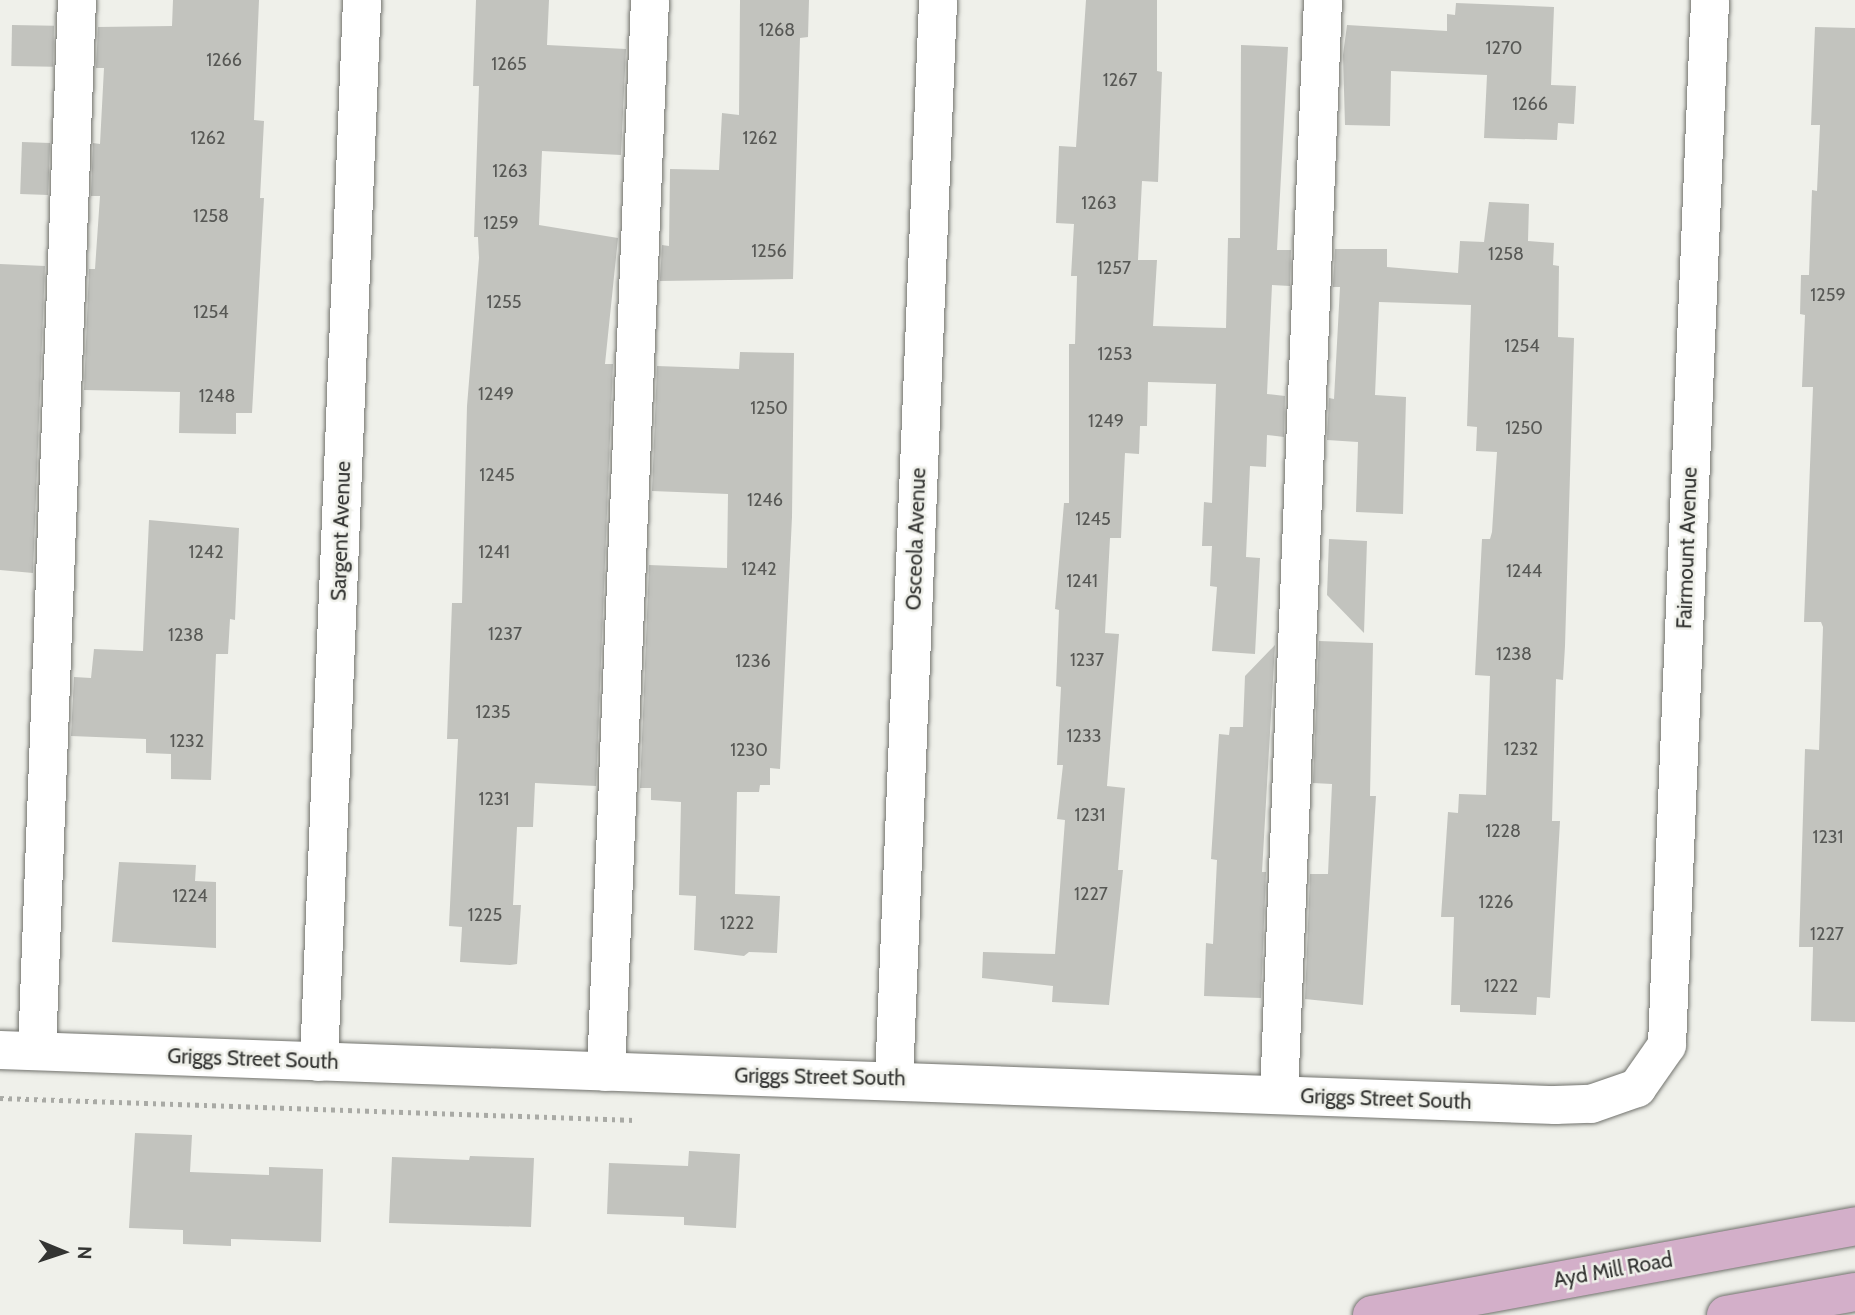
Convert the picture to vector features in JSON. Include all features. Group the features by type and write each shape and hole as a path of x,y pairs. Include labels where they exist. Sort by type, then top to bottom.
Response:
{"main road":[{"name":"Ayd Mill Road","path":"1372,1315 1855,1226"},
{"path":"1726,1315 1855,1292"}],"street":[{"path":"37,1051 77,0"},
{"name":"Sargent Avenue","path":"319,1062 362,0"},
{"path":"606,1072 650,0"},
{"name":"Osceola Avenue","path":"894,1079 939,0"},
{"path":"1279,1095 1323,0"},
{"name":"Fairmount Avenue","path":"1637,1088 1667,1045 1710,0"},
{"name":"Griggs Street South","path":"0,1050 606,1072 894,1079 1555,1105 1591,1104 1637,1088"}],"path":[{"path":"0,1098 635,1120"}],"building":[{"path":"173,0 259,0 254,120 264,121 260,198 264,198 252,413 236,413 236,434 179,433 180,392 84,390 89,269 95,269 100,196 91,196 93,143 100,144 104,68 96,68 98,27 172,26"},
{"path":"476,0 549,0 547,45 626,49 621,155 542,151 539,225 618,238 605,364 613,364 596,786 535,783 533,827 517,827 513,905 521,905 517,964 510,965 460,962 462,927 449,926 458,739 447,739 452,603 462,603 467,406 479,258 478,237 474,237 479,86 473,86"},
{"path":"740,0 809,0 808,37 800,38 793,279 660,281 662,245 669,246 670,169 719,170 722,113 739,115"},
{"path":"1086,0 1157,0 1157,71 1162,72 1158,182 1142,181 1138,260 1157,260 1153,326 1226,328 1228,238 1240,238 1241,45 1288,47 1277,250 1291,250 1290,286 1272,285 1267,394 1285,396 1284,437 1267,435 1266,467 1250,466 1246,557 1260,558 1255,654 1212,651 1217,587 1210,586 1212,546 1202,546 1204,502 1212,503 1216,384 1148,382 1147,426 1140,426 1139,454 1125,453 1121,538 1110,538 1105,633 1119,634 1107,786 1125,788 1118,870 1123,870 1109,1005 1052,1002 1053,986 982,978 983,952 1055,954 1065,820 1057,819 1063,765 1057,765 1061,687 1056,686 1059,610 1055,609 1064,503 1069,503 1069,344 1075,344 1077,276 1071,276 1074,224 1056,223 1059,146 1076,147"},
{"path":"1456,3 1554,7 1551,85 1576,86 1574,124 1558,123 1557,140 1484,138 1487,75 1391,71 1390,126 1345,125 1343,55 1347,25 1447,31 1447,14 1455,15"},
{"path":"12,25 54,26 53,67 11,66"},
{"path":"1815,27 1855,28 1855,1022 1811,1021 1813,947 1799,947 1805,749 1819,750 1823,627 1821,622 1804,622 1813,387 1802,387 1805,315 1800,314 1801,275 1809,275 1812,190 1817,191 1820,125 1811,125"},
{"path":"22,142 50,143 48,195 20,194"},
{"path":"1489,202 1529,204 1528,241 1554,243 1553,265 1559,266 1558,337 1574,338 1565,646 1563,680 1556,679 1552,821 1560,821 1550,998 1537,997 1536,1015 1460,1012 1460,1005 1451,1005 1454,917 1441,917 1448,812 1458,813 1459,794 1486,795 1490,676 1475,675 1482,539 1490,539 1492,532 1497,452 1476,451 1477,427 1467,426 1471,305 1379,302 1375,395 1406,397 1403,514 1356,512 1358,442 1327,440 1329,398 1334,399 1340,287 1333,287 1335,249 1387,249 1387,267 1458,273 1460,241 1484,242"},
{"path":"0,264 45,266 33,573 0,570"},
{"path":"740,352 794,353 792,517 780,769 770,768 770,785 760,785 759,792 737,792 735,894 780,896 777,953 749,952 744,956 694,950 696,896 679,895 681,802 651,800 651,788 640,788 649,565 727,568 728,494 652,491 657,366 739,369"},
{"path":"149,520 239,528 235,620 230,619 228,654 216,654 211,780 171,779 171,754 146,753 146,739 71,736 74,677 91,678 94,649 143,651"},
{"path":"1329,539 1367,541 1364,633 1327,595"},
{"path":"1319,641 1373,643 1370,796 1376,796 1363,1005 1305,999 1310,874 1328,874 1332,784 1313,783"},
{"path":"1275,645 1262,872 1266,872 1261,998 1204,996 1206,943 1213,944 1217,860 1211,859 1219,734 1229,735 1230,727 1243,727 1245,676"},
{"path":"119,862 196,865 195,881 216,882 216,948 112,942"},
{"path":"135,1133 192,1135 190,1172 269,1175 269,1167 323,1169 321,1242 231,1239 231,1246 183,1244 183,1230 129,1228"},
{"path":"689,1151 740,1154 736,1228 684,1225 684,1217 607,1214 609,1163 688,1166"},
{"path":"470,1156 534,1158 531,1227 389,1223 392,1157 469,1160"}]}
